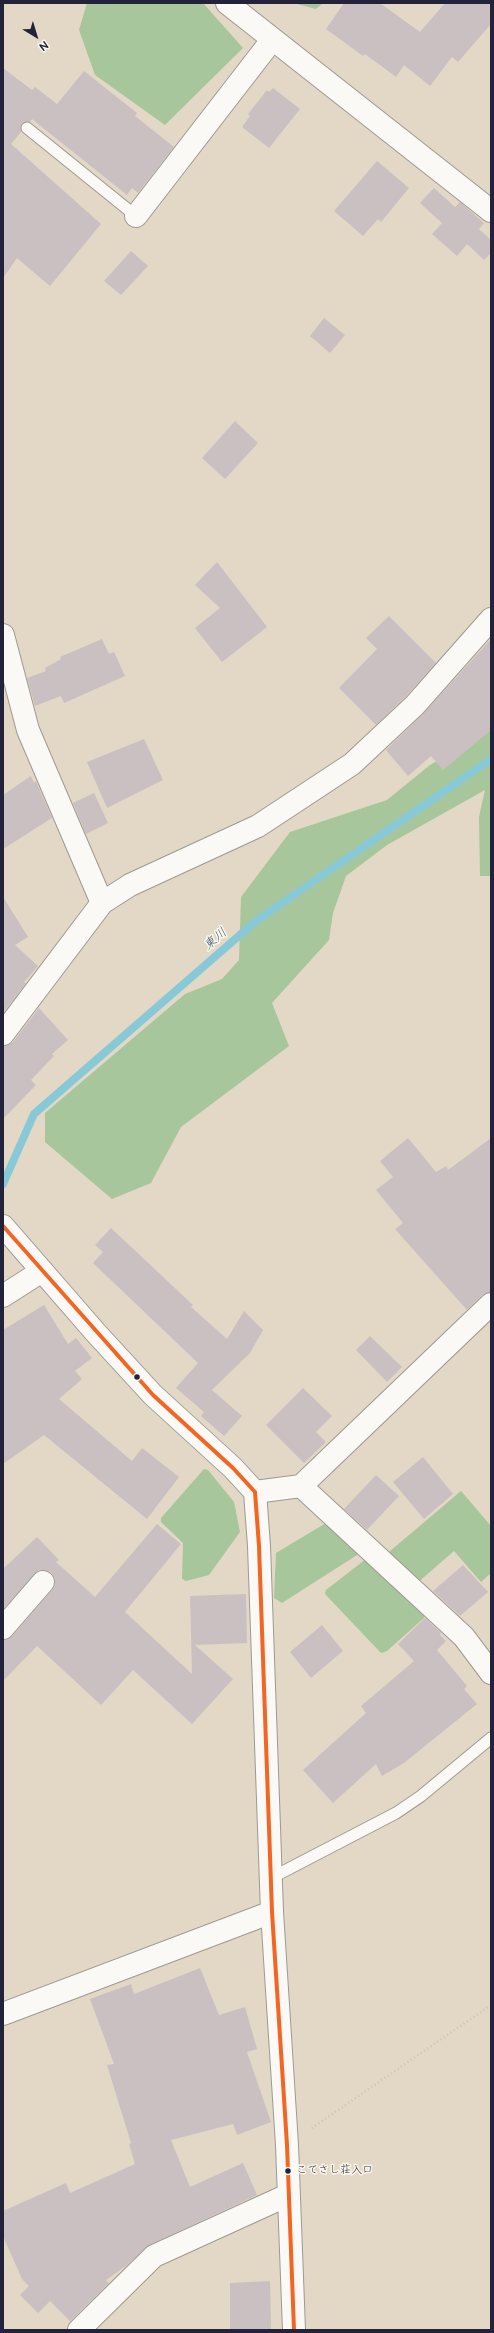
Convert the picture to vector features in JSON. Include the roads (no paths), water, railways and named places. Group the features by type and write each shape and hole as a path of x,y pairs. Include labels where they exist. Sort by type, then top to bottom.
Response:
{"street":[{"path":"227,3 272,40 491,211"},
{"path":"136,216 272,40"},
{"path":"3,1034 102,903 130,885 258,826 352,764 415,705 491,619"},
{"path":"3,635 28,730 102,903"},
{"path":"3,1226 153,1395 228,1464 255,1492 259,1546 272,1912 287,2145 294,2330"},
{"path":"3,1296 42,1271"},
{"path":"255,1492 301,1486 491,1304"},
{"path":"301,1486 464,1637 491,1673"},
{"path":"3,1628 43,1582"},
{"path":"3,2014 272,1912"},
{"path":"79,2330 154,2256 288,2195"}],"lane":[{"path":"27,128 136,216"},
{"path":"271,1878 396,1813 421,1796 491,1738"}],"waterway":[{"name":"東川","path":"3,1184 34,1114 256,921 491,759"}],"place":[{"name":"こてさし荘入口","path":"288,2171"}]}
